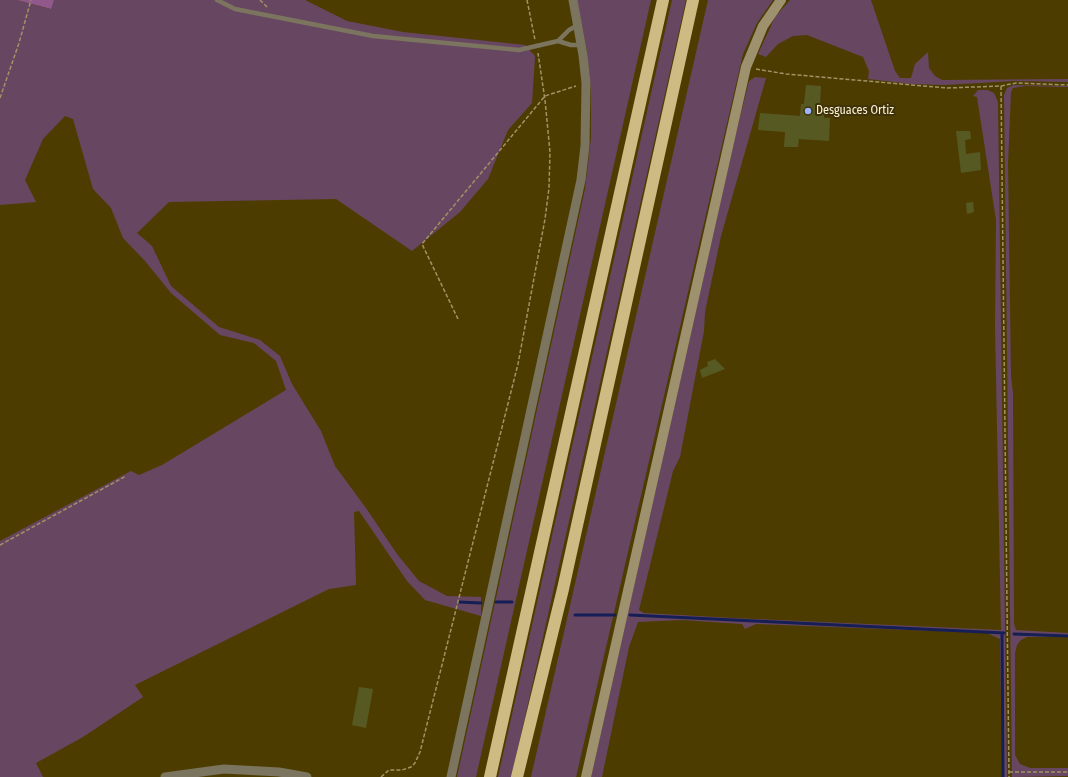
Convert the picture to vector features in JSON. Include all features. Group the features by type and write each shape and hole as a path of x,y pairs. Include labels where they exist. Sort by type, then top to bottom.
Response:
{"highway":[{"path":"490,777 663,0"},
{"path":"517,777 563,589 693,0"}],"street":[{"path":"451,777 581,180 585,146 586,83 582,45 573,0"},
{"path":"586,777 746,67 763,26 780,0"},
{"path":"165,777 224,769 279,772 307,777"}],"lane":[{"path":"217,0 235,9 373,36 519,50 558,41 568,30 578,24"},
{"path":"558,41 571,45 582,45"}],"path":[{"path":"0,98 20,43 31,0"},
{"path":"381,777 389,770 402,770 411,766 415,763 420,752 490,470 508,406 546,219 550,188 550,152 545,96 527,0"},
{"path":"746,67 786,74 947,88 1001,86 1016,83 1068,85"},
{"path":"458,320 422,244 545,96 586,83"},
{"path":"1001,86 1009,777"},
{"path":"0,545 126,476"},
{"path":"1009,772 1068,772"}],"shaded area":[{"path":"0,0 17,0 50,9 54,0 305,0 347,21 403,32 525,45 535,56 532,103 508,130 488,179 460,212 412,251 336,199 169,202 137,233 152,246 171,286 219,327 260,340 280,356 292,384 321,431 335,466 397,554 419,581 447,596 481,597 481,616 425,600 407,581 359,511 354,512 356,585 329,589 135,685 143,697 83,737 36,763 43,777 0,777 0,541 131,471 139,475 162,465 286,390 276,361 254,343 220,335 171,293 145,261 123,238 111,208 93,189 73,119 65,116 43,139 25,180 36,202 0,205"},
{"path":"17,0 54,0 51,9"},
{"path":"577,0 651,0 476,777 457,777 585,189 591,138 591,90 587,51"},
{"path":"672,0 686,0 511,777 498,777"},
{"path":"708,0 773,0 757,23 743,54 576,777 531,777"},
{"path":"790,0 871,0 895,71 900,78 911,78 915,64 928,52 929,68 935,76 942,80 1068,79 1068,82 1014,81 944,85 911,84 868,79 869,71 863,57 807,35 793,36 778,44 766,57 758,54 775,17"},
{"path":"755,77 766,78 721,236 705,312 704,331 680,457 673,471 639,610 644,613 733,618 1001,630 995,327 996,220 977,97 973,96 978,90 988,90 994,93 998,102 1007,777 1002,777 1000,639 987,633 756,624 745,629 742,624 682,620 638,622 629,647 602,777 591,777 736,133 749,81"},
{"path":"1013,85 1068,86 1025,86 1013,88 1011,92 1008,164 1011,376 1013,393 1014,624 1016,630 1068,633 1068,637 1027,637 1021,640 1017,645 1015,653 1015,755 1020,764 1030,768 1068,768 1068,776 1012,777 1004,95 1007,88"}],"building":[{"path":"806,85 821,86 820,105 825,106 824,118 830,118 829,141 799,139 798,147 784,147 785,132 758,130 760,113 800,116 801,104 804,104"},
{"path":"956,131 970,131 971,139 965,140 966,154 980,152 981,170 961,173"},
{"path":"973,202 974,212 967,214 966,203"},
{"path":"715,359 725,369 702,378 700,370 708,366 707,362"},
{"path":"359,687 373,689 366,728 352,725"}],"waterway":[{"path":"459,602 481,603"},
{"path":"496,602 512,602"},
{"path":"575,615 615,615"},
{"path":"630,615 1004,633"},
{"path":"1002,633 1003,777"},
{"path":"1014,634 1068,636"}],"place":[{"name":"Desguaces Ortiz","path":"808,111"}]}
